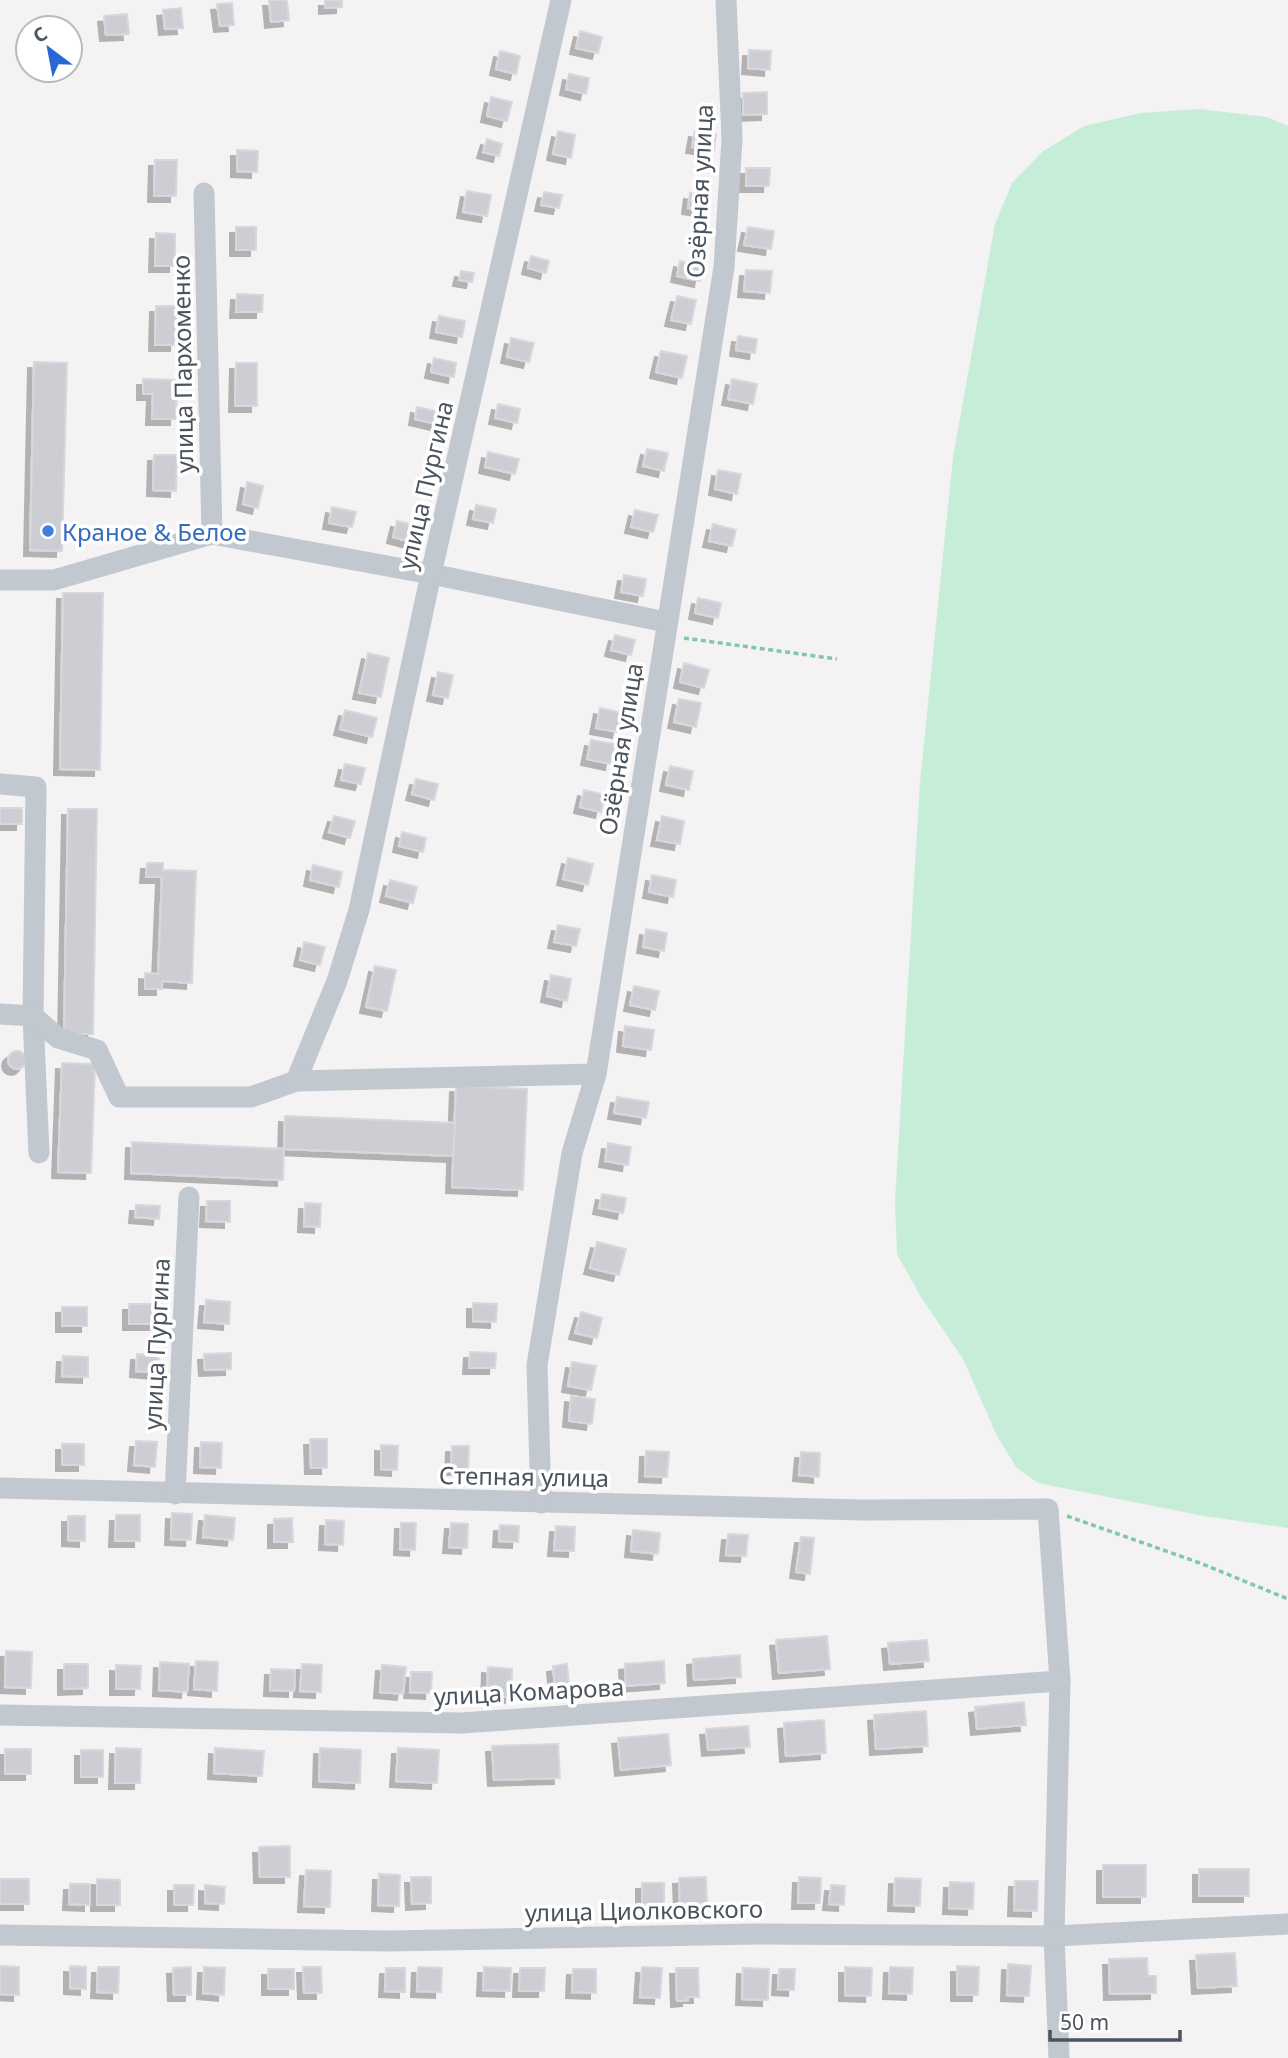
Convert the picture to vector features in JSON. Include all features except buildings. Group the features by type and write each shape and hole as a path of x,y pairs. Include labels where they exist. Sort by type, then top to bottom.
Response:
{"street":[{"name":"улица Пургина","path":"296,1080 337,981 359,910 431,574 561,0"},
{"name":"Озёрная улица","path":"541,1503 537,1365 572,1153 596,1074 724,267 732,139 726,0"},
{"name":"улица Пархоменко","path":"204,193 212,534"},
{"path":"0,580 54,580 212,534 431,574 665,629"},
{"path":"0,784 36,787 33,1016 39,1153"},
{"path":"0,1014 33,1016 58,1038 97,1050 119,1097 251,1097 296,1080 596,1074"},
{"name":"улица Пургина","path":"175,1494 189,1196"},
{"name":"Степная улица","path":"0,1488 863,1510 1048,1509"},
{"path":"1048,1509 1060,1681 1054,1936 1059,2058"},
{"name":"улица Комарова","path":"0,1715 462,1723 1060,1681"},
{"name":"улица Циолковского","path":"0,1935 389,1941 757,1934 1054,1936 1288,1924"}],"path":[{"path":"665,629 837,659"},
{"path":"1048,1509 1200,1563 1288,1599"}],"green space":[{"path":"1199,109 1267,117 1288,126 1288,1528 1204,1516 1038,1483 1017,1468 998,1438 963,1359 921,1297 897,1254 895,1201 920,782 953,457 995,224 1012,183 1042,152 1084,126 1141,113"}],"place":[{"name":"Краное & Белое","path":"48,531"}]}
